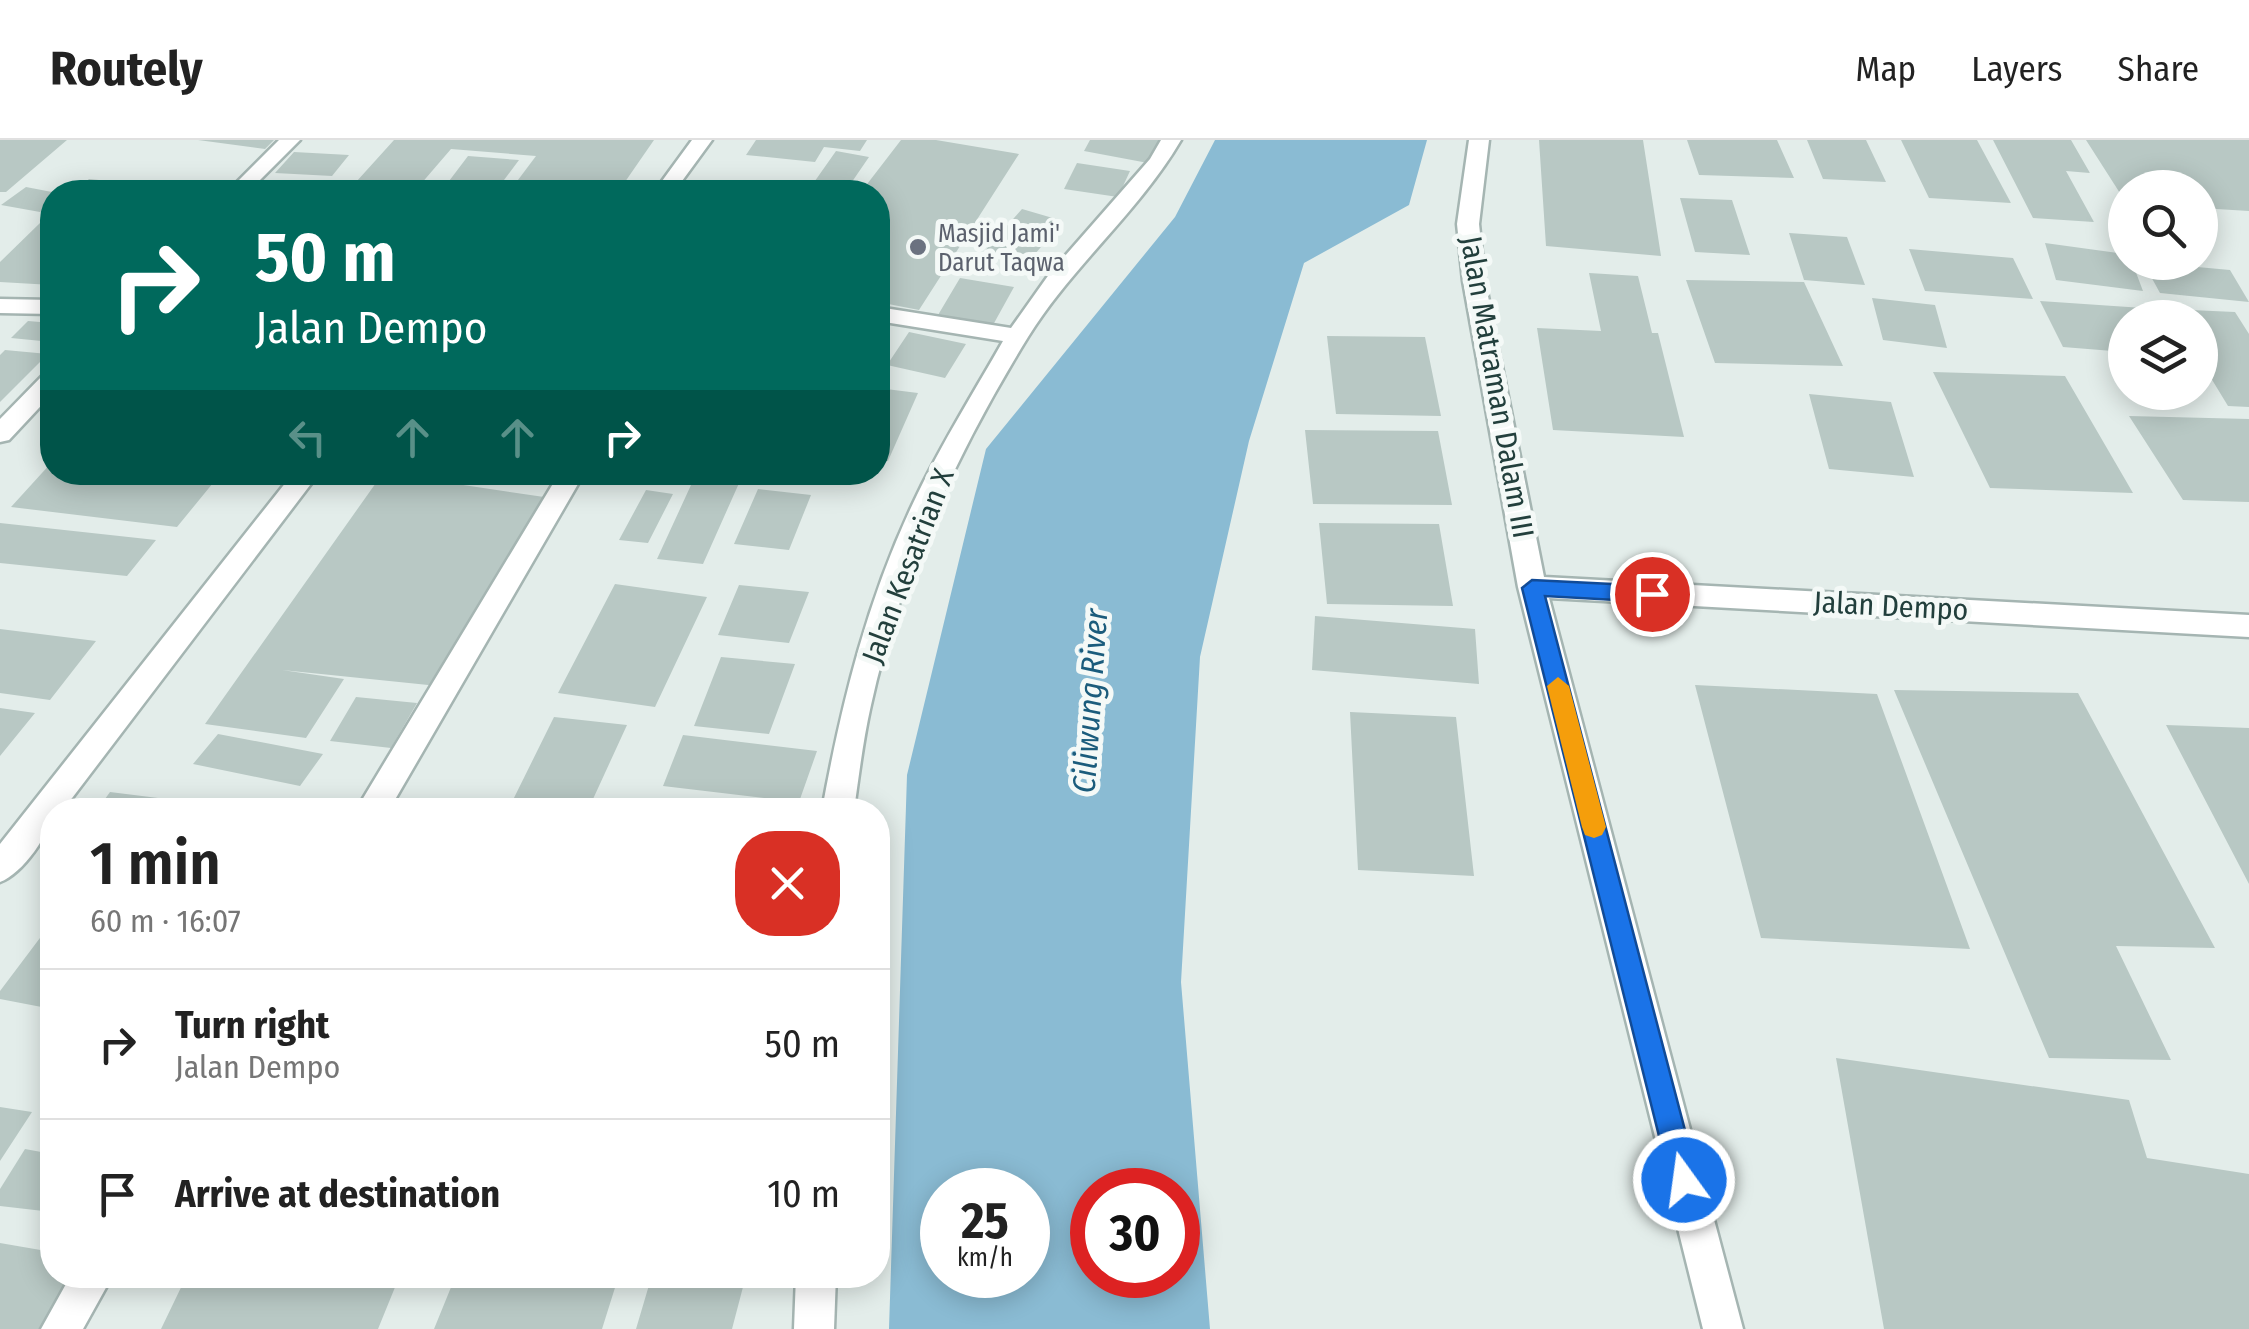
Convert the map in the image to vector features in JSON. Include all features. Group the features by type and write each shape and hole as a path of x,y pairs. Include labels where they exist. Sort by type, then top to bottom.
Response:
{"street":[{"path":"249,180 290,140"},
{"path":"673,180 702,140"},
{"name":"Jalan Kesatrian X","path":"840,798 856,704 890,594 930,495 1017,336 1058,278 1158,162 1171,140"},
{"name":"Jalan Matraman Dalam III","path":"1479,140 1468,224 1474,281 1532,588 1723,1329"},
{"path":"0,306 40,307"},
{"path":"890,316 1017,336"},
{"path":"0,434 40,392"},
{"path":"54,798 298,485"},
{"path":"379,798 565,485"},
{"name":"Jalan Dempo","path":"1532,588 2249,626"},
{"path":"0,868 40,817"},
{"path":"61,1329 85,1288"},
{"path":"814,1329 816,1288"}],"water":[{"name":"Ciliwung River","path":"1215,140 1427,140 1409,205 1304,263 1249,441 1200,657 1181,982 1197,1168 1070,1168 1070,1298 1200,1298 1200,1209 1210,1329 889,1329 907,775 986,449 1175,217"}],"building":[{"path":"0,140 67,140 6,192 0,192"},
{"path":"198,140 274,140 265,149"},
{"path":"394,140 654,140 626,180 518,180 536,156 451,149 424,180 358,180"},
{"path":"756,140 867,140 860,151 824,147 815,162 746,155"},
{"name":"Masjid Jami' Darut Taqwa","path":"901,140 936,140 1019,154 919,310 890,304 890,180 870,180"},
{"path":"1090,140 1160,140 1148,163 1084,151"},
{"path":"1539,140 1643,140 1661,256 1546,246"},
{"path":"1687,140 1777,140 1794,178 1699,175"},
{"path":"1807,140 1866,140 1886,182 1823,179"},
{"path":"1901,140 1977,140 2011,203 1929,198"},
{"path":"1993,140 2071,140 2090,173 2066,171 2094,222 2033,218"},
{"path":"2086,140 2249,140 2249,211 2218,209 2218,170 2108,170 2108,174"},
{"path":"836,151 869,157 853,180 816,180"},
{"path":"294,152 349,155 332,176 275,173"},
{"path":"468,156 519,160 504,180 450,180"},
{"path":"1077,163 1130,171 1118,197 1064,189"},
{"path":"26,187 40,190 40,212 1,205"},
{"path":"1680,198 1732,200 1750,255 1695,252"},
{"path":"1022,209 1063,221 1024,267 982,254"},
{"path":"40,223 40,284 0,282 0,262"},
{"path":"1789,233 1847,237 1865,285 1804,280"},
{"path":"2045,243 2108,252 2108,280 2139,280 2143,291 2056,280"},
{"path":"1909,249 2013,258 2033,299 1925,291"},
{"path":"2218,269 2230,270 2249,302 2160,293 2153,280 2218,280"},
{"path":"1589,273 1638,276 1652,333 1658,333 1684,437 1553,430 1537,328 1601,331"},
{"path":"960,278 1014,287 993,325 938,315"},
{"path":"1686,280 1804,282 1843,366 1715,363"},
{"path":"1872,298 1935,305 1947,348 1883,340"},
{"path":"2040,301 2108,306 2108,351 2063,347"},
{"path":"2218,311 2235,312 2249,334 2249,407 2228,406 2218,390"},
{"path":"28,321 40,322 40,341 11,338"},
{"path":"909,332 966,344 945,378 890,366"},
{"path":"1327,336 1425,337 1441,416 1336,414"},
{"path":"5,350 40,353 40,362 0,402 0,355"},
{"path":"1933,372 2065,376 2133,493 1990,488"},
{"path":"890,390 918,393 890,456"},
{"path":"1809,394 1891,402 1914,477 1829,469"},
{"path":"2129,416 2249,419 2249,502 2183,500"},
{"path":"1305,430 1438,431 1452,505 1313,504"},
{"path":"40,475 40,485 211,485 177,527 11,507"},
{"path":"374,485 464,485 544,497 438,686 282,670 344,679 306,738 205,724"},
{"path":"691,485 738,485 703,564 657,559"},
{"path":"758,489 811,495 789,550 734,544"},
{"path":"646,490 673,494 648,543 619,540"},
{"path":"0,523 156,540 127,576 0,563"},
{"path":"1319,523 1439,524 1453,606 1327,604"},
{"path":"615,584 707,597 655,707 558,693"},
{"path":"739,585 809,592 789,643 718,635"},
{"path":"1315,616 1475,629 1479,684 1312,670"},
{"path":"0,629 96,641 50,700 0,693"},
{"path":"721,657 795,664 769,734 694,726"},
{"path":"1695,685 1877,694 1970,949 1761,938"},
{"path":"1894,690 2078,693 2215,948 2116,946 2171,1060 2049,1058"},
{"path":"356,697 417,703 391,748 330,741"},
{"path":"0,708 35,713 0,756"},
{"path":"1350,712 1456,717 1474,876 1358,870"},
{"path":"554,717 627,725 594,798 514,798"},
{"path":"2166,725 2249,728 2249,884"},
{"path":"218,734 323,754 300,786 193,764"},
{"path":"683,735 817,751 800,798 765,798 663,786"},
{"path":"110,792 158,798 106,798"},
{"path":"40,938 40,1007 0,999 0,991"},
{"path":"1836,1058 2129,1100 2147,1158 2249,1174 2249,1329 1884,1329"},
{"path":"0,1107 32,1112 0,1161"},
{"path":"25,1149 40,1152 40,1211 0,1206 0,1189"},
{"path":"0,1243 40,1250 40,1288 68,1288 44,1329 0,1329"},
{"path":"181,1288 395,1288 378,1329 161,1329"},
{"path":"451,1288 615,1288 602,1329 434,1329"},
{"path":"648,1288 743,1288 732,1329 636,1329"}],"slow traffic":[{"path":"1558,686 1594,827"}],"place":[{"name":"Masjid Jami' Darut Taqwa","path":"918,247"}],"route":[{"path":"1652,594 1532,588 1684,1180"}]}
